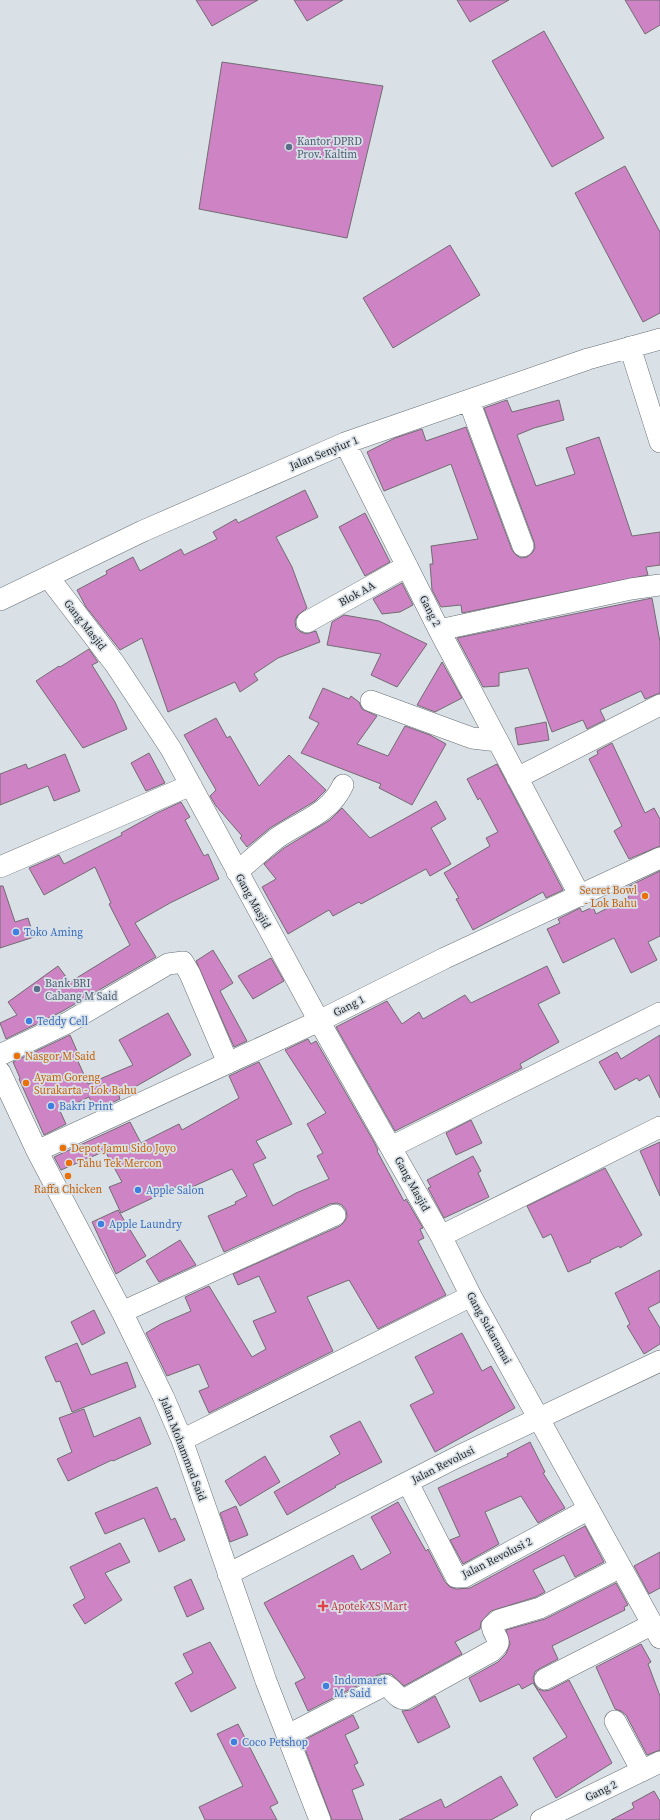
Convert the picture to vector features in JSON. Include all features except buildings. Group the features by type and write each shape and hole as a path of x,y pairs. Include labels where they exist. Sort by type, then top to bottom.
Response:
{"street":[{"name":"Jalan Senyiur 1","path":"0,600 49,578 143,531 345,443 588,359 660,339"},
{"path":"630,347 660,442"},
{"path":"469,400 523,546"},
{"name":"Gang 2","path":"345,443 439,630 580,896"},
{"name":"Blok AA","path":"307,622 407,566"},
{"name":"Gang Masjid","path":"49,578 115,664 171,749 319,1021 441,1236"},
{"path":"439,630 631,588 660,585"},
{"path":"371,701 472,738 498,741"},
{"path":"517,778 660,705"},
{"path":"0,867 191,785"},
{"path":"237,872 278,838 319,813 337,798 343,785"},
{"name":"Gang 1","path":"37,1151 319,1021 445,958 660,858"},
{"path":"0,1055 67,1023 168,964 178,961 183,962 190,974 228,1063"},
{"path":"391,1147 660,1013"},
{"name":"Jalan Mohammad Said","path":"0,1072 37,1151 122,1312 163,1396 182,1440 266,1681 288,1734 320,1820"},
{"path":"441,1236 660,1128"},
{"path":"122,1312 335,1215"},
{"name":"Gang Sukaramai","path":"441,1236 471,1296 656,1631"},
{"path":"182,1440 471,1296"},
{"name":"Jalan Revolusi","path":"228,1574 408,1483 660,1361"},
{"name":"Jalan Revolusi 2","path":"408,1483 456,1577 459,1578 464,1577 589,1509"},
{"path":"288,1734 385,1685 392,1689 400,1698 405,1699 492,1651 498,1646 499,1642 492,1626 499,1620 540,1608 621,1567"},
{"path":"545,1679 656,1631"},
{"path":"615,1721 651,1767"},
{"name":"Gang 2","path":"541,1820 651,1767"}],"place":[{"name":"Kantor DPRD Prov. Kaltim","path":"289,147"},
{"name":"Secret Bowl - Lok Bahu","path":"645,896"},
{"name":"Toko Aming","path":"16,932"},
{"name":"Bank BRI Cabang M Said","path":"37,989"},
{"name":"Teddy Cell","path":"29,1021"},
{"name":"Nasgor M Said","path":"17,1056"},
{"name":"Ayam Goreng Surakarta - Lok Bahu","path":"26,1083"},
{"name":"Bakri Print","path":"51,1106"},
{"name":"Depot Jamu Sido Joyo","path":"63,1148"},
{"name":"Tahu Tek Mercon","path":"69,1163"},
{"name":"Raffa Chicken","path":"68,1176"},
{"name":"Apple Salon","path":"138,1190"},
{"name":"Apple Laundry","path":"101,1224"},
{"name":"Apotek XS Mart","path":"323,1606"},
{"name":"Indomaret M. Said","path":"326,1686"},
{"name":"Coco Petshop","path":"234,1742"}]}
